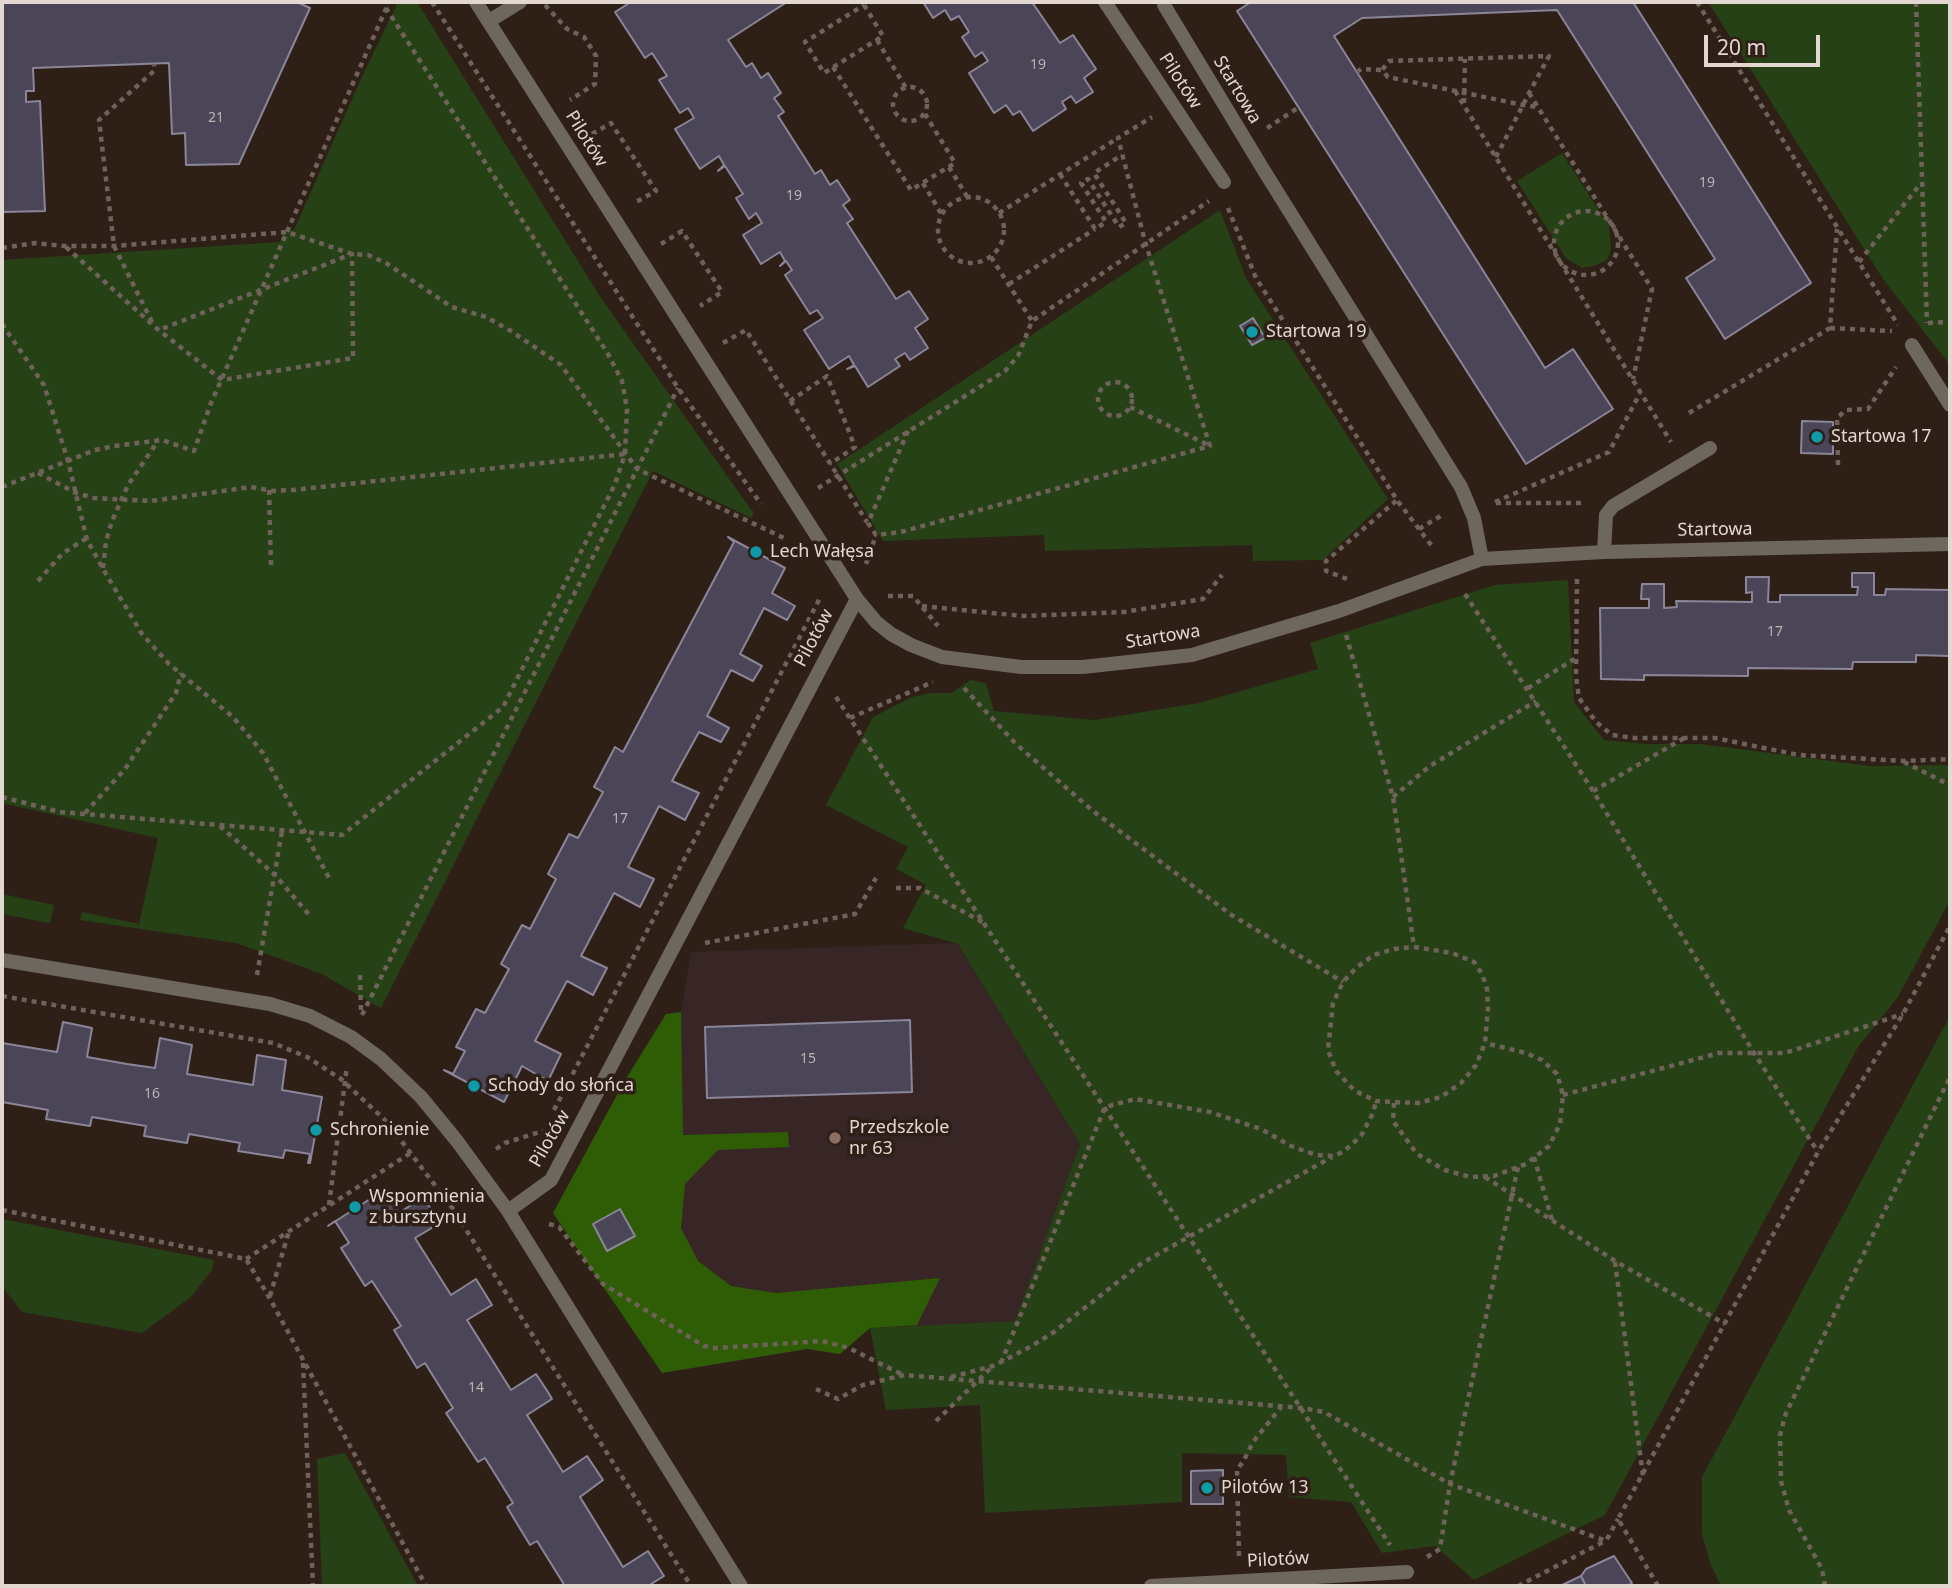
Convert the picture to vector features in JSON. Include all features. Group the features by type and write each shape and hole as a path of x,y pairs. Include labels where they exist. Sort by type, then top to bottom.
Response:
{"street":[{"name":"Pilotów","path":"476,2 856,598 551,1180 508,1211"},
{"path":"489,21 520,2"},
{"name":"Pilotów","path":"1105,2 1224,181"},
{"name":"Startowa","path":"1164,5 1245,141 1461,486 1474,518 1482,559"},
{"path":"1912,345 1950,405"},
{"path":"1604,552 1606,515 1613,506 1710,448"},
{"name":"Startowa","path":"856,598 876,622 891,634 942,657 1021,667 1083,667 1192,654 1339,611 1482,559 1604,552 1950,544"},
{"path":"2,960 270,1004 310,1016 351,1037 381,1059 421,1097 508,1211 741,1586"},
{"name":"Pilotów","path":"1151,1586 1406,1571"}],"path":[{"path":"2,486 95,450 159,440 194,451 222,380 389,2"},
{"path":"432,2 678,388 762,506"},
{"path":"541,2 567,29 584,37 596,56 595,83 566,103 570,109"},
{"path":"1689,413 1830,328 1903,331 1697,2"},
{"path":"1916,2 1927,323 1950,322"},
{"path":"864,5 883,36 877,40 824,73 805,42 864,5"},
{"path":"2,797 60,812 342,835 503,707 615,484 625,454 626,408 622,381 608,354 386,8"},
{"path":"877,40 906,88"},
{"path":"1382,70 1389,61 1549,56 1496,158"},
{"path":"1464,105 1465,59"},
{"path":"154,64 154,71 99,120 114,246 157,328"},
{"path":"833,67 911,190 955,163 925,114 927,99 922,91 915,87 898,91 893,100 893,109 899,117 907,121 916,120 925,114"},
{"path":"1357,72 1361,69 1382,70 1388,77 1538,107"},
{"path":"1455,91 1670,440"},
{"path":"1529,93 1653,289 1633,380"},
{"path":"999,213 1172,104"},
{"path":"1245,141 1299,107"},
{"path":"587,137 611,123 656,191 632,204 639,215"},
{"path":"1118,138 1146,245 1210,446"},
{"path":"1009,284 1106,222 1081,183 1088,179 1119,228 1126,223 1094,173 1122,155"},
{"path":"948,167 968,198"},
{"path":"1060,174 1095,229"},
{"path":"1858,262 1922,182"},
{"path":"923,183 942,215"},
{"path":"980,198 991,204 999,213 1004,224 1004,237 991,257 970,264 950,255 943,247 939,237 942,215 958,200 980,198"},
{"path":"795,502 1005,371 1018,356 1032,321 1211,200"},
{"path":"1226,205 1256,278 1397,500 1449,569 1528,688 1818,1152"},
{"path":"1583,211 1598,213 1611,222 1618,236 1617,251 1609,265 1596,274 1581,275 1574,272 1557,256 1554,241 1558,227 1568,216 1583,211"},
{"path":"1830,328 1838,229"},
{"path":"652,235 659,246 682,231 702,261 722,292 699,306 706,316"},
{"path":"2,248 35,243 114,246 287,232 352,254 368,255 386,263 452,307 486,317 511,331 561,365 637,469 785,538 777,527"},
{"path":"65,246 157,328 222,380 352,358 352,254"},
{"path":"157,328 352,254"},
{"path":"991,257 1032,321"},
{"path":"2,324 44,385 68,461 87,538 103,570 142,634 170,664 233,717 263,753 330,880"},
{"path":"718,335 723,343 746,330 876,535"},
{"path":"1838,465 1837,418 1846,410 1868,409 1912,345"},
{"path":"790,401 827,376 855,447 830,464"},
{"path":"1110,383 1123,383 1132,394 1130,407 1121,416 1107,415 1099,405 1099,391 1110,383"},
{"path":"360,975 361,1017 678,388"},
{"path":"1584,503 1492,503 1609,452 1641,393"},
{"path":"1130,407 1210,446"},
{"path":"868,523 908,431"},
{"path":"103,570 106,541 128,485 159,440"},
{"path":"876,535 901,531 1210,446"},
{"path":"38,472 76,493 121,502 175,499 251,487 269,490 314,488 625,454"},
{"path":"269,490 271,566"},
{"path":"1326,571 1326,561 1397,500"},
{"path":"863,572 876,535"},
{"path":"38,581 63,553 87,538"},
{"path":"1577,553 1576,677 1579,698 1596,722 1612,735 1634,738 1715,738 1799,755 1903,761 1950,758"},
{"path":"922,606 1023,616 1124,612 1203,599 1222,575"},
{"path":"538,1141 821,596 846,619"},
{"path":"876,596 913,596 945,635"},
{"path":"1339,611 1393,797 1414,947"},
{"path":"1528,688 1576,658"},
{"path":"818,670 1406,1571 1440,1549 1450,1484 1518,1167"},
{"path":"84,814 125,769 176,693 181,673"},
{"path":"850,718 938,680"},
{"path":"955,684 967,689 1016,744 1093,811 1174,874 1230,914 1343,982"},
{"path":"1393,797 1430,766 1536,701"},
{"path":"503,707 514,713"},
{"path":"1594,791 1687,737"},
{"path":"1903,761 1950,785"},
{"path":"220,826 275,875 311,917"},
{"path":"253,1001 282,831"},
{"path":"675,946 751,936 855,914 876,878"},
{"path":"897,888 920,888 984,923"},
{"path":"1518,1586 1606,1541 1818,1152 1903,1014 1950,926"},
{"path":"1414,947 1452,953 1474,962 1487,989 1485,1043 1476,1065 1461,1083 1441,1097 1418,1103 1377,1101 1355,1091 1336,1071 1328,1050 1333,1003 1343,982 1357,967 1374,956 1394,949 1414,947"},
{"path":"2,996 273,1042 307,1057 345,1083 387,1122 453,1209 691,1586"},
{"path":"1563,1095 1719,1053 1785,1053 1903,1014"},
{"path":"329,1205 351,1037"},
{"path":"1394,1102 1393,1121 1417,1154 1445,1170 1470,1177 1494,1176 1518,1167 1534,1157 1549,1146 1560,1124 1563,1095 1557,1074 1542,1060 1526,1053 1485,1043"},
{"path":"1825,1586 1822,1569 1789,1510 1781,1481 1780,1435 1786,1413 1950,1077"},
{"path":"1105,1107 1135,1099 1210,1112 1261,1129 1291,1146 1333,1156"},
{"path":"946,1378 1001,1363 1055,1332 1142,1263 1343,1152 1361,1136 1377,1101"},
{"path":"1001,1363 1105,1107"},
{"path":"496,1157 492,1151 505,1143 543,1131"},
{"path":"2,1210 246,1259 412,1152"},
{"path":"1534,1157 1552,1220"},
{"path":"1484,1177 1615,1261 1725,1324"},
{"path":"269,1297 289,1231"},
{"path":"580,1253 603,1284 704,1346 716,1348 822,1341 849,1348 904,1376"},
{"path":"246,1259 426,1586"},
{"path":"1615,1261 1643,1476"},
{"path":"303,1361 313,1586"},
{"path":"936,1421 993,1366"},
{"path":"817,1389 838,1399 863,1385 904,1376 1302,1408 1324,1412 1450,1484 1606,1541"},
{"path":"1239,1581 1237,1469 1253,1442 1281,1407"},
{"path":"1618,1519 1658,1586"}],"shaded area":[{"name":"Przedszkole nr 63","path":"957,943 1080,1144 1015,1321 712,1336 597,1131 666,1014 681,1012 691,952"}],"green space":[{"path":"398,2 417,2 601,298 754,514 751,518 653,471 381,1008 322,974 236,943 80,920 82,912 139,924 158,838 2,803 2,260 280,242 284,231 294,230"},
{"path":"1708,2 1950,2 1950,365 1883,279"},
{"path":"1562,153 1609,226 1611,250 1607,260 1594,266 1582,268 1566,258 1517,181"},
{"path":"1220,210 1246,278 1388,499 1323,560 1253,561 1252,545 1045,551 1044,535 883,541 837,464"},
{"path":"1568,580 1574,702 1604,740 1646,744 1701,744 1869,766 1950,765 1950,900 1898,997 1858,1047 1605,1515 1474,1580 1435,1546 1382,1553 1351,1502 1289,1497 1286,1455 1182,1453 1182,1502 985,1513 980,1405 886,1410 870,1328 1015,1321 1080,1144 958,944 903,928 926,885 896,869 908,847 826,805 873,717 912,697 952,693 970,680 986,683 994,711 1094,720 1199,703 1318,669 1310,643 1495,585"},
{"path":"2,894 54,905 50,923 2,914"},
{"path":"681,1012 683,1135 788,1132 789,1147 718,1150 685,1184 681,1228 698,1261 731,1286 776,1293 940,1278 917,1325 870,1328 840,1354 807,1349 662,1373 553,1213 624,1082 666,1014"},
{"path":"1950,1016 1950,1586 1721,1586 1702,1535 1702,1477"},
{"path":"2,1219 214,1260 212,1270 191,1297 142,1333 22,1312 2,1286"},
{"path":"345,1453 418,1586 322,1586 317,1459"}],"building":[{"path":"2,2 297,2 310,8 239,164 186,165 185,133 172,134 169,63 33,68 34,91 26,91 26,102 40,101 45,211 2,212"},
{"path":"631,2 787,2 728,40 746,67 752,63 761,78 768,73 781,93 774,98 784,112 778,116 815,174 821,170 830,185 837,180 850,200 843,205 853,219 847,223 896,299 909,291 928,319 915,328 928,348 910,360 905,353 895,359 900,366 868,387 855,366 847,369 854,365 849,356 829,369 804,330 823,318 817,310 810,314 785,275 792,270 786,261 780,266 785,261 780,252 761,264 743,235 762,223 756,213 749,219 736,198 743,194 725,166 718,171 724,165 719,156 700,169 675,129 694,118 688,108 680,113 659,80 667,76 652,53 645,58 615,12"},
{"path":"923,2 1032,2 1060,43 1073,35 1096,69 1084,78 1093,92 1076,103 1071,96 1062,102 1066,109 1033,131 1020,111 1013,115 1006,105 994,113 969,73 988,61 982,52 975,57 962,37 969,32 959,16 951,20 945,10 933,18"},
{"path":"1251,2 1633,2 1811,283 1725,339 1686,278 1715,259 1557,10 1362,18 1334,36 1545,368 1573,349 1613,409 1526,464 1237,11"},
{"name":"Startowa 19","path":"1253,318 1265,338 1252,345 1240,326"},
{"name":"Startowa 17","path":"1802,421 1833,422 1833,454 1801,453"},
{"path":"728,537 785,568 772,593 795,606 787,620 764,608 740,654 762,666 753,681 731,670 707,716 729,728 721,742 699,732 672,781 699,793 685,820 659,806 628,867 654,879 640,907 614,893 581,956 607,968 593,995 567,981 535,1041 561,1054 548,1081 522,1066 504,1102 444,1070 453,1074 465,1051 456,1047 476,1009 485,1013 509,969 501,964 522,925 530,929 556,879 548,874 569,834 578,838 603,792 594,787 615,747 623,752 734,542"},
{"path":"1852,573 1874,573 1874,595 1885,595 1886,589 1950,590 1950,656 1916,655 1916,662 1853,662 1852,669 1748,668 1748,676 1644,675 1644,680 1601,679 1600,608 1649,608 1649,599 1641,599 1642,584 1664,584 1664,608 1677,607 1676,601 1752,602 1752,592 1746,593 1746,577 1769,577 1768,602 1780,602 1780,595 1857,595 1858,587 1852,587"},
{"path":"910,1020 912,1092 707,1098 705,1027"},
{"path":"63,1022 92,1028 87,1057 127,1064 155,1068 160,1038 192,1045 187,1074 253,1085 257,1055 286,1060 282,1090 322,1097 310,1163 310,1154 285,1150 283,1158 238,1151 240,1143 189,1134 187,1143 144,1136 146,1126 92,1117 90,1126 46,1119 48,1110 2,1102 2,1043 57,1052"},
{"path":"384,1190 399,1213 423,1197 440,1223 415,1238 451,1295 476,1279 492,1305 467,1320 511,1390 536,1374 548,1392 552,1399 527,1415 563,1472 587,1456 603,1480 580,1497 623,1567 648,1551 664,1576 648,1586 565,1586 537,1541 530,1545 507,1507 513,1503 485,1458 478,1462 446,1413 453,1408 425,1363 417,1368 394,1330 401,1326 372,1281 365,1286 341,1248 349,1243 335,1221"},
{"path":"620,1209 635,1236 607,1251 593,1224"},
{"name":"Pilotów 13","path":"1223,1470 1223,1504 1191,1504 1191,1471"},
{"path":"1614,1556 1632,1583 1627,1586 1586,1586 1581,1576 1586,1569"},
{"path":"1581,1576 1586,1586 1560,1586"}],"place":[{"name":"Startowa 19","path":"1252,332"},
{"name":"Startowa 17","path":"1817,437"},
{"name":"Lech Wałęsa","path":"756,552"},
{"name":"Schody do słońca","path":"474,1086"},
{"name":"Schronienie","path":"316,1130"},
{"name":"Przedszkole nr 63","path":"835,1138"},
{"name":"Wspomnienia z bursztynu","path":"355,1207"},
{"name":"Pilotów 13","path":"1207,1488"}]}
